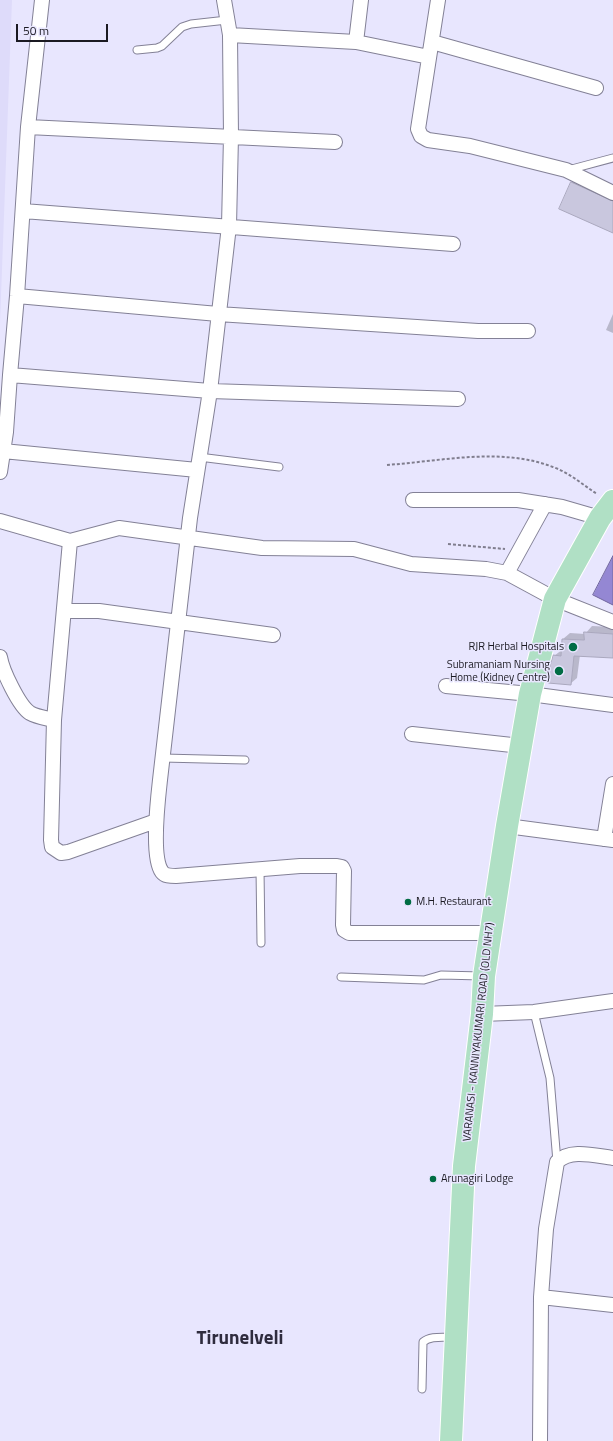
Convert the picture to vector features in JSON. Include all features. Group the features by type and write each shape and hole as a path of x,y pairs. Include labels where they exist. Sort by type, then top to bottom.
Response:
{"main road":[{"name":"VARANASI - KANNIYAKUMARI ROAD (OLD NH7)","path":"451,1441 464,1166 482,1014 484,976 507,826 530,694 555,599 608,507"}],"street":[{"path":"0,472 18,296 28,127 42,0"},
{"path":"224,0 230,35 231,136 229,226 210,391 188,536 156,821 161,871 166,875 300,866 342,867 344,871 343,925 344,930 349,933 490,933"},
{"path":"356,42 361,0"},
{"path":"438,0 418,129 421,136 428,140 470,146 566,170 613,192"},
{"path":"230,35 356,42 429,57"},
{"path":"432,42 596,88"},
{"path":"28,127 335,142"},
{"path":"23,211 453,244"},
{"path":"18,296 218,314 478,331 528,331"},
{"path":"10,375 210,391 458,399"},
{"path":"3,451 198,464"},
{"path":"414,500 518,500 545,504 608,507"},
{"path":"507,573 545,504"},
{"path":"0,521 70,541 119,528 188,536 262,548 354,549 411,564 486,569 507,573 555,599 613,622"},
{"path":"70,541 54,720 51,840 56,851 61,853 68,852 156,821"},
{"path":"64,611 99,611 273,635"},
{"path":"0,657 4,671 23,706 29,712 54,720"},
{"path":"446,686 530,694 613,705"},
{"path":"412,734 521,746"},
{"path":"507,826 609,839 613,784"},
{"path":"482,1014 534,1012 613,1001"},
{"path":"540,1441 541,1297 546,1229 557,1162 563,1156 572,1154 613,1158"},
{"path":"541,1297 613,1305"}],"lane":[{"path":"137,50 162,46 182,27 191,24 227,20"},
{"path":"566,170 613,158"},
{"path":"198,464 279,467"},
{"path":"163,758 245,760"},
{"path":"260,869 261,943"},
{"path":"341,977 424,980 441,975 484,976"},
{"path":"534,1012 550,1078 557,1162"},
{"path":"422,1389 423,1342 427,1339 456,1337"}],"path":[{"path":"388,465 449,458 491,456 516,458 554,467 568,474 608,507"},
{"path":"448,544 498,548 518,552"}],"shaded area":[{"path":"0,0 12,0 0,323"},
{"path":"613,556 613,605 593,595"}],"building":[{"path":"571,182 613,201 613,233 559,209"},
{"path":"584,632 613,634 613,658 574,656 571,685 548,683 549,678 547,678 553,655 561,656 562,639 584,640"}],"place":[{"name":"RJR Herbal Hospitals","path":"573,647"},
{"name":"Subramaniam Nursing Home (Kidney Centre)","path":"559,671"},
{"name":"M.H. Restaurant","path":"408,902"},
{"name":"Arunagiri Lodge","path":"433,1179"}],"district":[{"name":"Tirunelveli","path":"240,1339"}]}
